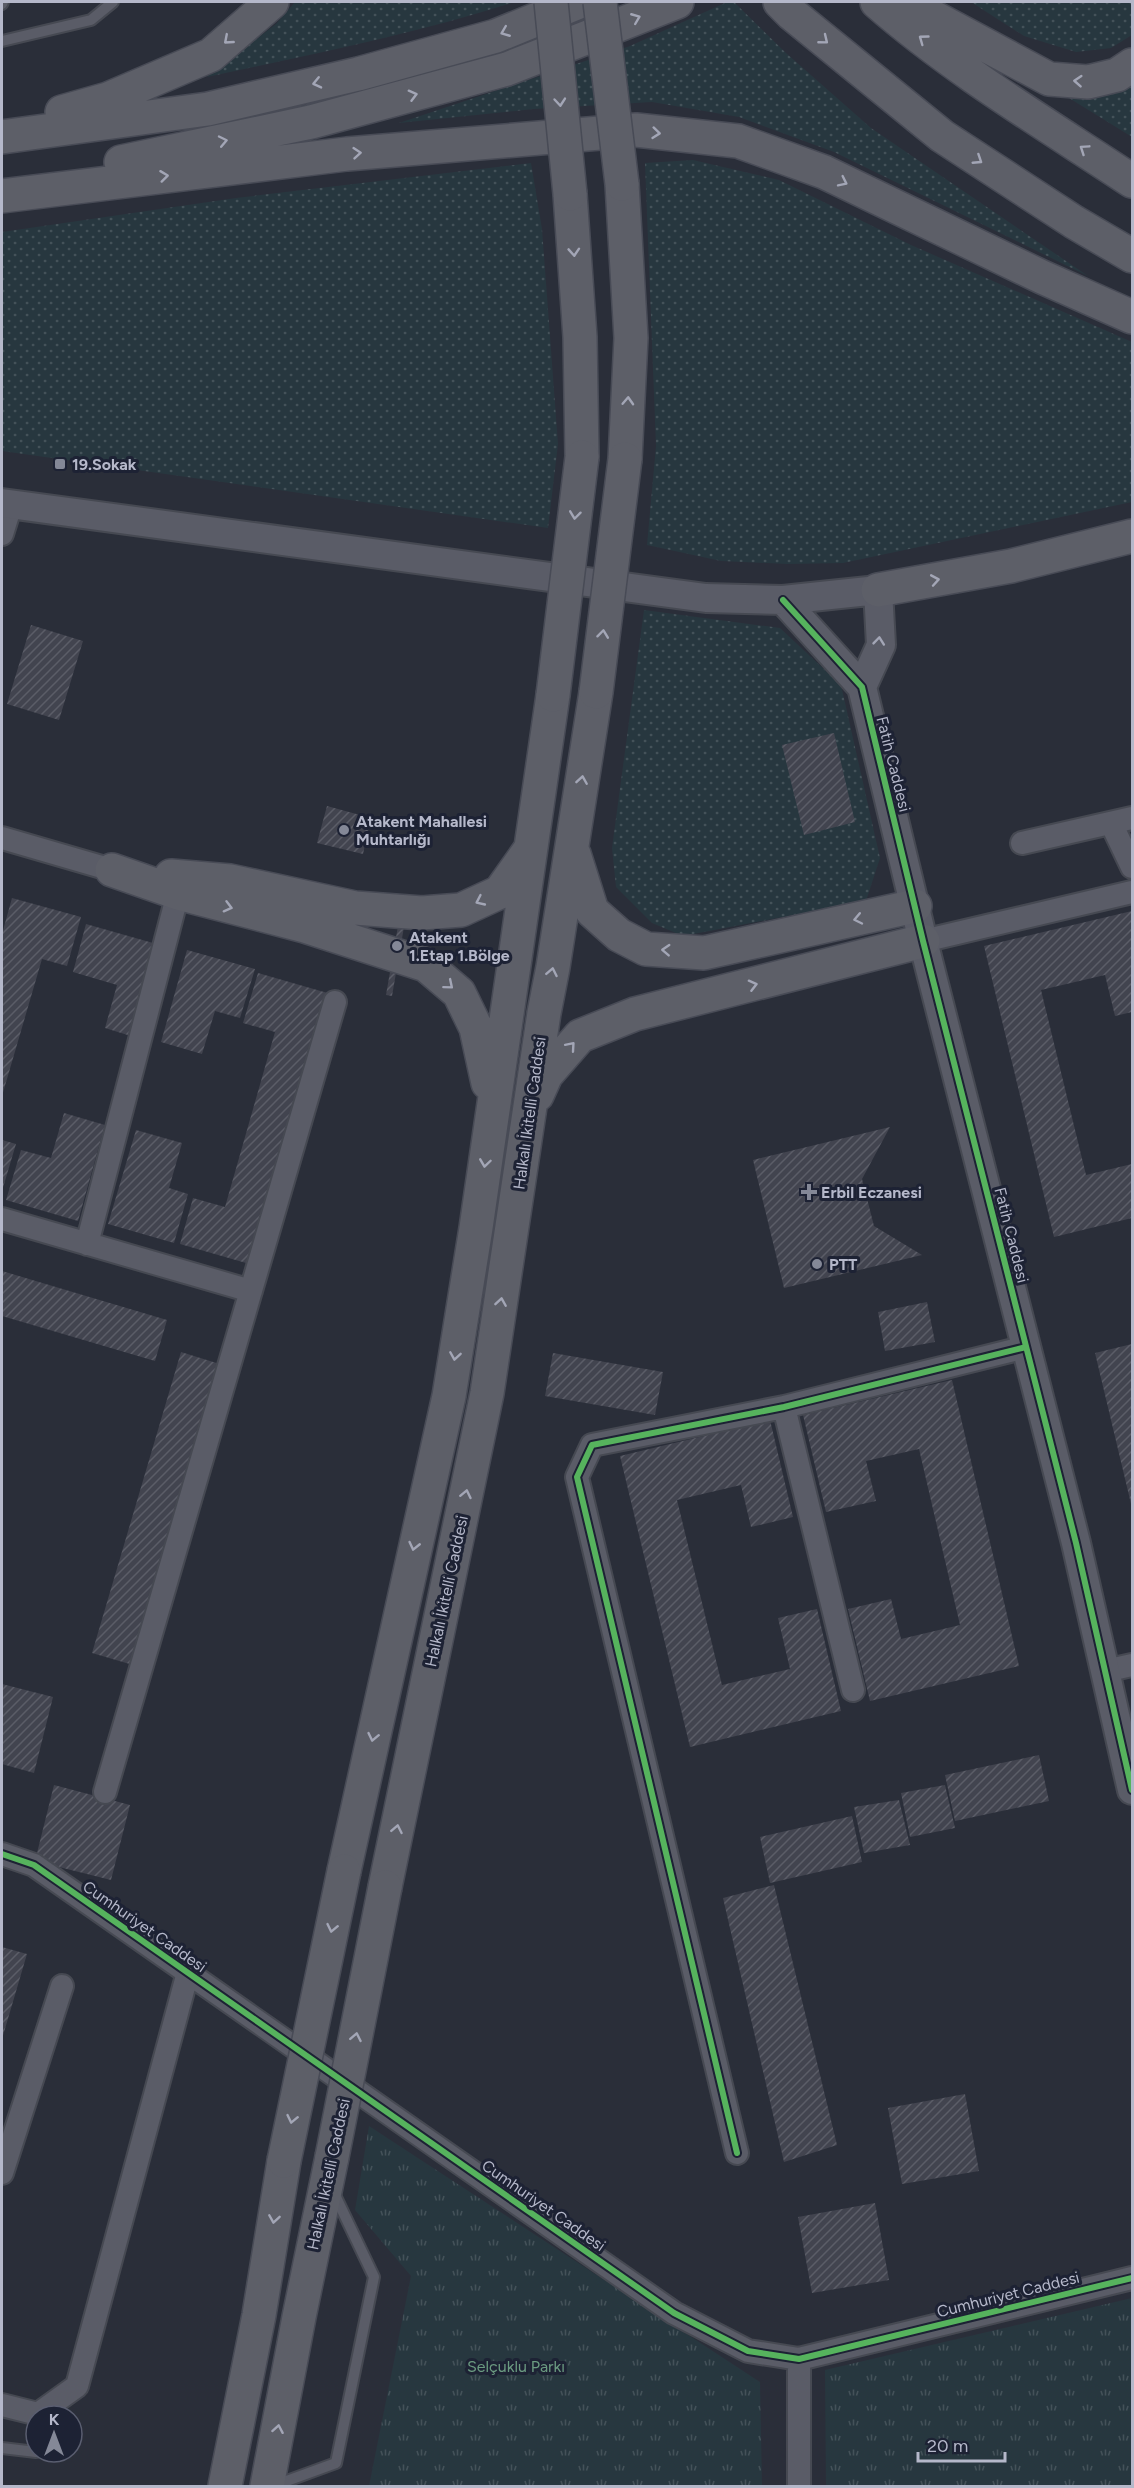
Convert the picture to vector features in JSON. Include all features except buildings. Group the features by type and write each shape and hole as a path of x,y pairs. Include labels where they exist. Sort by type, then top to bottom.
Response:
{"main road":[{"path":"2,130 108,99 211,55 272,2"},
{"path":"225,2487 259,2315 284,2161 344,1871 449,1396 533,845 553,696 582,457 580,337 570,194 551,2"},
{"path":"2,137 231,104 358,74 496,36 579,2"},
{"name":"Halkalı İkitelli Caddesi","path":"267,2487 298,2318 487,1393 596,692 625,459 631,338 622,184 600,2"},
{"path":"2,187 311,122 434,90 507,69 676,2"},
{"path":"780,2 942,136 1074,222 1132,256"},
{"path":"877,2 907,28 977,78 1132,181"},
{"path":"905,2 1048,79 1088,82 1117,75 1132,65"},
{"path":"2,196 347,154 636,130 738,141 824,172 1042,277 1132,317"},
{"path":"878,590 1011,566 1132,536"},
{"path":"112,870 230,881 355,908 422,913 461,910 500,892 533,845"},
{"path":"572,846 592,911 619,935 645,949 704,952 915,906"},
{"path":"112,870 178,893 305,926 426,966 459,993 476,1028 493,1105"},
{"path":"529,1113 546,1075 580,1036 635,1014 923,941"}],"street":[{"path":"2,534 6,504 706,598 783,600 878,590 881,645 862,687 783,600"},
{"name":"Fatih Caddesi","path":"862,687 923,941 1076,1543 1132,1790"},
{"path":"1022,843 1122,820 1132,867"},
{"path":"2,838 112,870"},
{"path":"923,941 1132,892"},
{"path":"87,1244 178,893"},
{"path":"105,1792 335,1002"},
{"path":"2,1219 251,1291"},
{"path":"737,2153 577,1477 592,1445 784,1407 1026,1347"},
{"path":"784,1407 853,1690"},
{"path":"1105,1671 1132,1665"},
{"name":"Cumhuriyet Caddesi","path":"2,1854 34,1865 674,2313 748,2351 799,2359 1132,2278"},
{"path":"2,2405 38,2414 77,2386 188,1972"},
{"path":"2,2173 62,1986"},
{"path":"798,2487 799,2359"}],"lane":[{"path":"2,41 91,20 113,2"},
{"path":"272,2487 336,2463 374,2277 330,2168"},
{"path":"2,2448 24,2451"}],"green space":[{"path":"295,2 515,2 401,34 207,77 276,24"},
{"path":"727,2 734,2 786,53 871,128 1088,276 834,152 739,117 652,102 534,109 399,123 630,46"},
{"path":"971,2 1132,2 1132,35 1111,48 1076,52 1024,36"},
{"path":"1132,86 1132,137 1069,98 1107,95"},
{"path":"693,160 779,180 911,245 1132,342 1132,502 843,563 787,564 721,561 647,545 656,446 645,163"},
{"path":"531,163 542,229 558,444 548,528 2,451 2,232 236,198"},
{"path":"644,610 780,628 841,685 880,858 866,901 683,936 652,923 616,887 612,848"},
{"name":"Selçuklu Parkı","path":"369,2126 760,2382 762,2486 369,2486 411,2276 355,2210"},
{"path":"1132,2298 1132,2486 826,2486 825,2370"}],"cycle path":[{"path":"783,600 862,687 923,941 1076,1543 1132,1790"},
{"path":"737,2153 577,1477 592,1445 784,1407 1026,1347"},
{"path":"2,1854 34,1865 674,2313 748,2351 799,2359 1132,2278"}],"place":[{"name":"19.Sokak","path":"60,464"},
{"name":"Atakent Mahallesi Muhtarlığı","path":"344,830"},
{"name":"Atakent 1.Etap 1.Bölge","path":"397,946"},
{"name":"Erbil Eczanesi","path":"809,1192"},
{"name":"PTT","path":"817,1264"}]}
